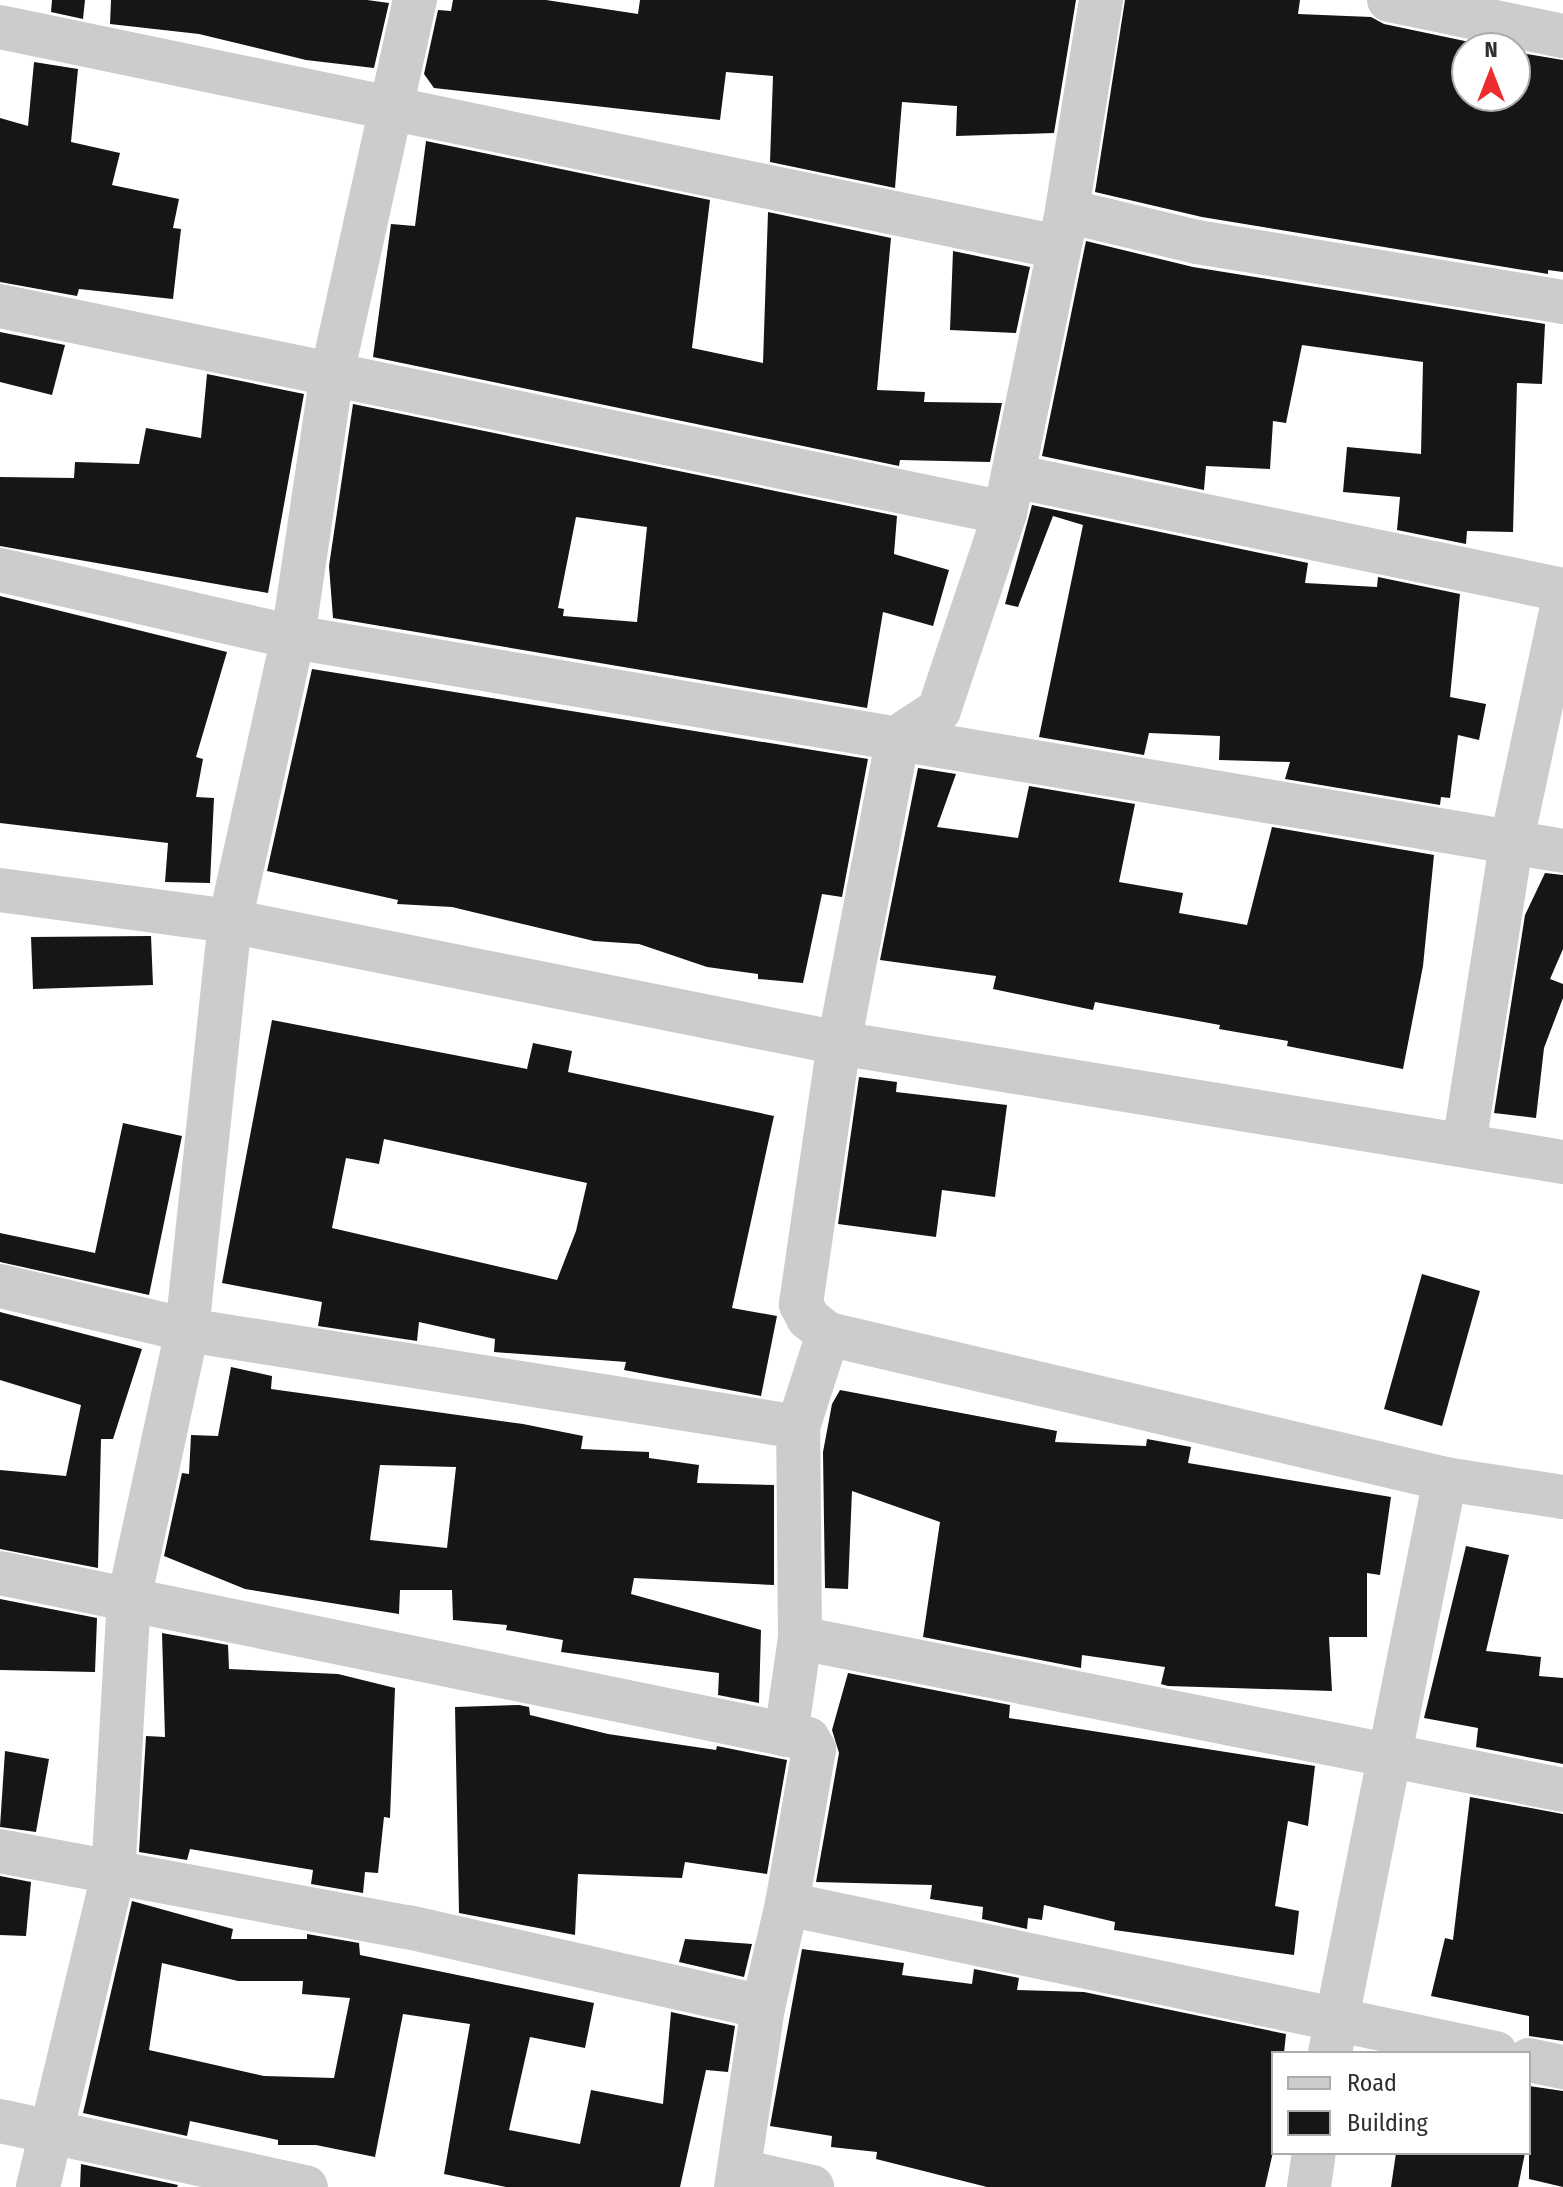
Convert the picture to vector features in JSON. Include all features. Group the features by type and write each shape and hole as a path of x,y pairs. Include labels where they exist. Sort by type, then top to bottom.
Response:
{"street":[{"path":"38,2187 113,1875 129,1599 187,1330 230,921 293,637 332,374 415,0"},
{"path":"1101,0 1062,229 1009,495 939,710 898,737 839,1043 801,1297 808,1318 828,1334 1445,1479 1563,1497"},
{"path":"1389,0 1563,36"},
{"path":"0,27 390,112 1062,229 1197,242 1563,302"},
{"path":"0,306 332,374 1563,590"},
{"path":"0,570 293,637 1563,851"},
{"path":"1464,1145 1512,840 1563,602"},
{"path":"0,890 230,921 839,1043 1563,1162"},
{"path":"0,1286 187,1330 798,1427"},
{"path":"786,1735 800,1638 798,1427 828,1334"},
{"path":"1333,2037 1445,1479"},
{"path":"0,1573 808,1739 814,1749 787,1904 763,2007 738,2179 812,2187"},
{"path":"800,1638 1563,1790"},
{"path":"0,1851 113,1875 408,1927 763,2007"},
{"path":"787,1904 1333,2037 1476,2051"},
{"path":"1531,2060 1563,2067"},
{"path":"0,2121 306,2187"},
{"path":"1309,2187 1314,2155"}],"building":[{"path":"52,0 85,0 83,19 51,12"},
{"path":"111,0 367,0 389,3 374,68 306,60 199,34 110,24"},
{"path":"453,0 546,0 638,14 640,0 1076,0 1054,133 956,136 957,106 902,102 895,188 770,162 773,76 726,72 720,120 434,88 424,74 438,10 451,11"},
{"path":"1125,0 1300,0 1298,14 1371,17 1384,24 1451,38 1451,112 1531,112 1531,55 1563,60 1563,272 1548,270 1548,274 1202,217 1095,192"},
{"path":"34,62 78,69 71,142 120,153 112,185 179,199 173,228 181,229 173,299 79,289 77,296 0,282 0,118 28,126"},
{"path":"426,141 710,200 692,348 763,363 768,212 891,238 877,390 925,392 924,402 1002,403 990,462 900,460 899,466 373,357 391,224 415,226"},
{"path":"1086,241 1193,267 1545,324 1542,384 1517,383 1513,532 1467,531 1466,544 1397,530 1400,497 1343,492 1347,447 1421,454 1423,362 1302,345 1286,423 1273,421 1270,469 1206,466 1204,490 1042,456"},
{"path":"953,251 1030,267 1016,333 950,330"},
{"path":"0,332 65,345 52,395 0,382"},
{"path":"207,374 304,394 268,593 0,546 0,477 74,478 75,462 139,464 146,428 201,438"},
{"path":"353,404 897,516 894,554 949,570 933,626 883,612 867,708 333,618 329,566","holes":["576,517 647,527 637,622 563,616 564,609 558,608"]},
{"path":"1032,505 1308,563 1305,583 1377,587 1378,577 1460,594 1450,697 1486,704 1479,740 1458,735 1450,798 1441,797 1440,805 1285,779 1290,762 1219,760 1220,736 1149,733 1144,755 1039,737 1083,525 1053,516 1018,607 1005,604"},
{"path":"0,596 227,652 196,757 203,759 196,797 214,798 210,883 165,882 168,843 0,823"},
{"path":"312,669 868,759 842,897 822,894 803,983 758,979 758,974 707,967 639,944 594,941 452,907 397,904 398,900 267,871"},
{"path":"918,768 956,774 937,827 1018,838 1029,786 1135,804 1119,882 1183,893 1179,913 1247,925 1272,827 1434,855 1423,966 1403,1069 1287,1046 1288,1041 1219,1029 1220,1025 1095,1002 1093,1010 993,989 996,976 880,960"},
{"path":"1545,873 1563,875 1563,949 1550,979 1563,984 1563,998 1544,1048 1536,1118 1494,1113 1525,915"},
{"path":"151,936 153,985 33,989 31,937"},
{"path":"272,1020 527,1069 533,1043 572,1051 568,1072 774,1116 732,1308 777,1316 761,1396 624,1370 626,1362 494,1352 495,1339 419,1322 417,1341 318,1326 322,1302 222,1283","holes":["384,1139 587,1183 576,1231 557,1280 332,1228 346,1158 379,1164"]},
{"path":"859,1077 897,1082 896,1092 1007,1105 995,1197 942,1190 936,1237 838,1224"},
{"path":"123,1123 182,1136 149,1295 0,1262 0,1233 95,1253"},
{"path":"1422,1274 1480,1291 1442,1426 1384,1409"},
{"path":"0,1312 142,1349 113,1439 101,1439 98,1568 0,1549 0,1470 66,1476 81,1405 0,1380"},
{"path":"231,1367 272,1376 271,1389 523,1424 583,1436 581,1449 649,1452 649,1458 699,1465 697,1483 774,1485 774,1585 634,1578 631,1594 761,1630 759,1703 718,1695 719,1673 561,1652 563,1640 506,1630 507,1625 453,1620 452,1590 400,1590 399,1614 245,1589 164,1556 182,1473 189,1474 191,1435 218,1436","holes":["380,1465 456,1467 447,1548 370,1540"]},
{"path":"840,1390 1057,1431 1055,1442 1146,1446 1147,1439 1191,1447 1188,1463 1391,1497 1380,1575 1367,1573 1367,1637 1329,1637 1332,1691 1168,1686 1161,1684 1165,1667 1082,1655 1081,1668 923,1637 940,1522 852,1491 848,1589 825,1588 823,1452 832,1404"},
{"path":"1466,1546 1509,1555 1486,1651 1541,1657 1539,1676 1563,1678 1563,1764 1476,1747 1478,1728 1424,1718"},
{"path":"0,1599 97,1618 95,1672 0,1670"},
{"path":"162,1633 228,1645 229,1669 338,1674 395,1688 390,1818 384,1817 378,1873 365,1872 363,1893 311,1884 313,1870 190,1849 187,1860 139,1852 146,1736 165,1737"},
{"path":"848,1673 1010,1705 1009,1718 1315,1766 1308,1826 1288,1821 1275,1906 1299,1911 1294,1955 1114,1930 1115,1922 1044,1905 1042,1920 1028,1918 1027,1929 982,1919 983,1907 930,1899 932,1885 816,1882 839,1753 832,1730"},
{"path":"455,1707 529,1707 530,1715 608,1734 716,1750 717,1746 787,1760 767,1874 685,1862 682,1878 578,1874 575,1935 459,1913"},
{"path":"5,1751 49,1759 36,1832 0,1827"},
{"path":"1470,1797 1563,1814 1563,2041 1529,2036 1529,2016 1431,1996 1445,1938 1453,1940"},
{"path":"0,1876 31,1882 26,1936 0,1935"},
{"path":"132,1901 233,1929 231,1939 307,1939 307,1934 359,1943 360,1955 594,2003 585,2048 530,2037 509,2130 580,2144 591,2090 663,2104 671,2012 735,2026 728,2072 706,2070 680,2187 506,2187 444,2174 470,2024 403,2014 375,2157 316,2145 278,2145 278,2140 190,2121 187,2136 83,2113","holes":["162,1963 238,1981 303,1981 302,1994 350,1998 334,2078 264,2076 149,2050"]},
{"path":"685,1939 752,1944 744,1977 679,1962"},
{"path":"802,1949 904,1963 902,1975 972,1984 974,1969 1019,1978 1017,1990 1084,1992 1286,2034 1284,2051 1271,2051 1272,2155 1265,2187 987,2187 876,2159 877,2152 831,2147 832,2136 770,2126"},
{"path":"1531,2086 1563,2091 1563,2187 1529,2179"},
{"path":"1396,2155 1525,2155 1518,2187 1391,2187"},
{"path":"81,2164 178,2185 80,2187"}]}
